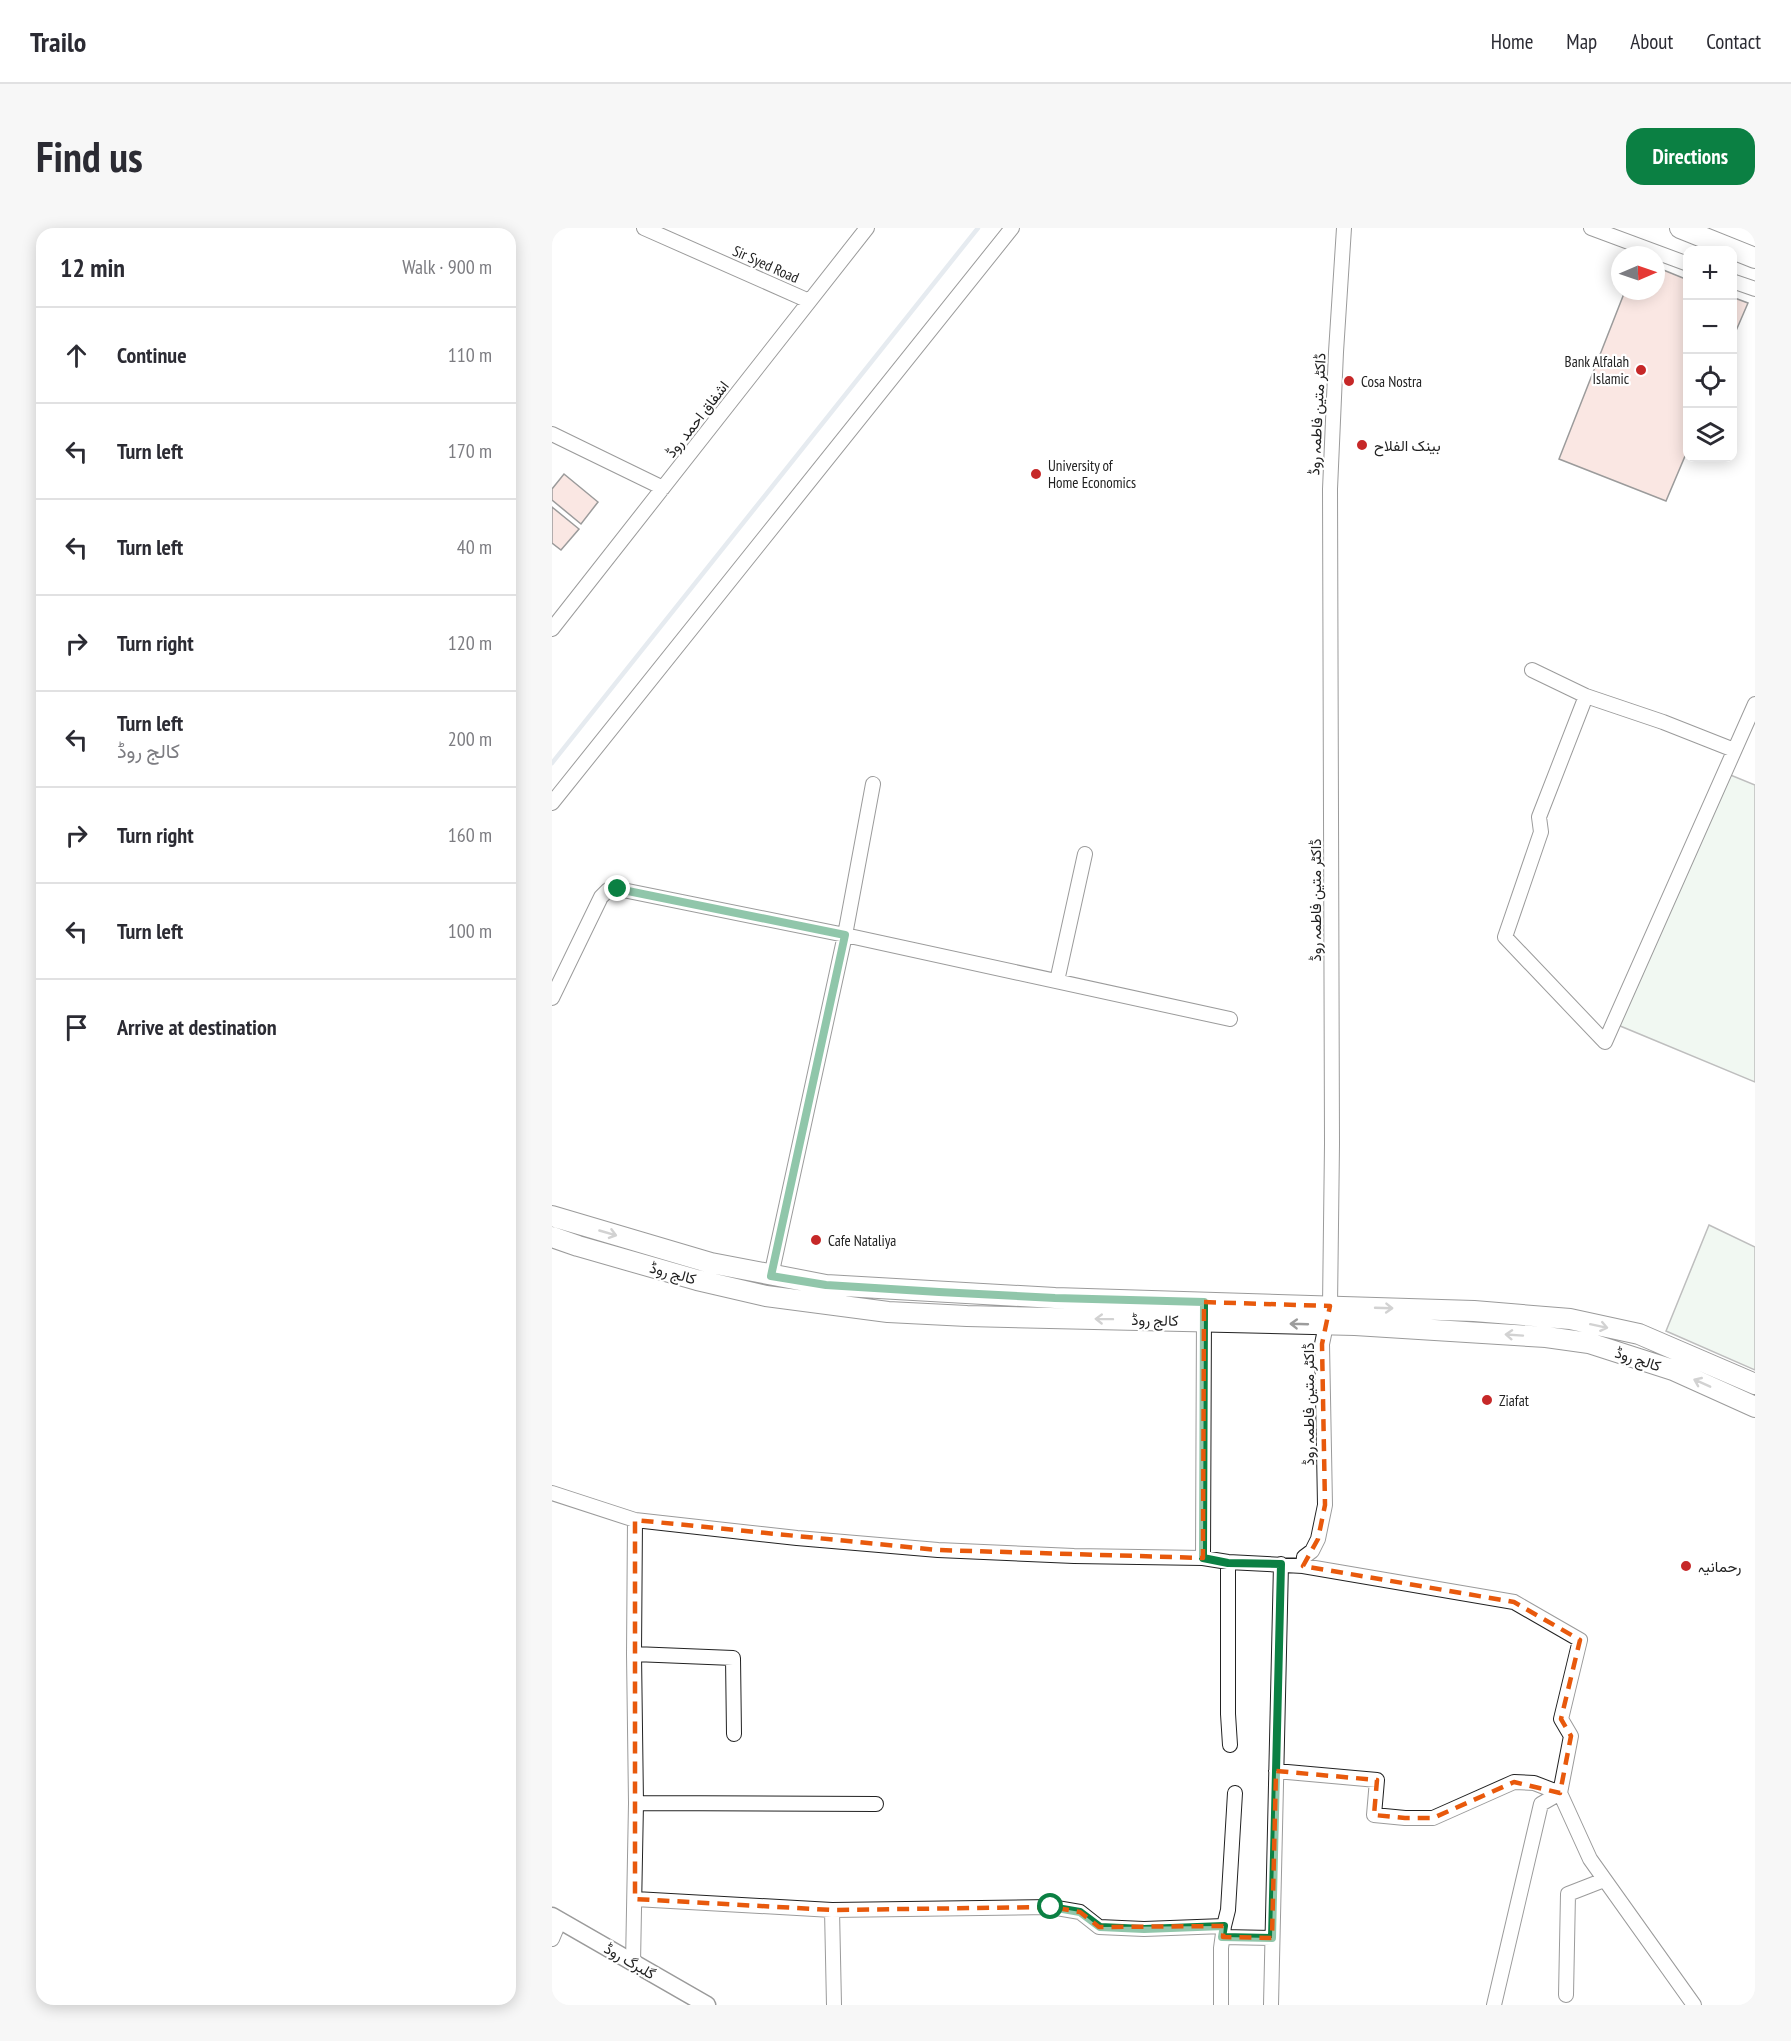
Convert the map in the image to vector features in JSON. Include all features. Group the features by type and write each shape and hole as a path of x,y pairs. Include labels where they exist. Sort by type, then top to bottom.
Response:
{"main road":[{"path":"1680,228 1755,258"},
{"name":"کالج روڈ","path":"552,1216 711,1263 826,1285 1055,1298 1204,1312"},
{"name":"کالج روڈ","path":"552,1236 578,1246 697,1280 766,1296 888,1312 967,1316 1204,1312 1329,1315 1474,1311 1570,1319 1639,1334 1755,1384"},
{"name":"کالج روڈ","path":"1329,1315 1589,1343 1656,1364 1755,1407"}],"street":[{"name":"Sir Syed Road","path":"644,228 809,301"},
{"name":"اشفاق احمد روڈ","path":"552,629 867,228"},
{"path":"552,803 1012,228"},
{"name":"ڈاکٹر متین فاطمہ روڈ","path":"1303,1566 1303,1560 1312,1551 1318,1539 1325,1505 1322,1344 1329,1315 1332,1144 1330,489 1344,228"},
{"path":"1592,228 1683,262"},
{"path":"1737,283 1755,289"},
{"path":"552,434 663,488"},
{"path":"1532,670 1586,696 1663,722 1734,750"},
{"path":"1586,696 1539,817 1541,832 1505,937 1605,1042 1755,704"},
{"path":"771,1276 845,935 873,784"},
{"path":"1057,981 1084,855"},
{"path":"552,998 601,897 608,891 618,889 845,935 1230,1019"},
{"path":"1203,1558 1204,1312"},
{"path":"552,1493 634,1520 797,1538 938,1550 1074,1556 1203,1558 1228,1563 1303,1566 1514,1602 1580,1640 1561,1719 1571,1736 1560,1793 1590,1859 1694,2005"},
{"path":"633,1963 636,1803 634,1520"},
{"path":"1228,1563 1230,1745"},
{"path":"1271,2005 1276,1771 1276,1564"},
{"path":"634,1654 733,1658 734,1734"},
{"path":"1276,1771 1377,1780 1374,1815 1405,1818 1433,1818 1514,1782 1534,1784 1560,1793"},
{"path":"1221,2005 1223,1931 1228,1910 1235,1793"},
{"path":"1494,2005 1541,1804 1560,1793"},
{"path":"636,1803 876,1804"},
{"path":"1566,1995 1568,1894 1604,1880"},
{"path":"635,1899 832,1910 1051,1907 1080,1912 1100,1927 1223,1931 1238,1937 1272,1938"},
{"path":"832,1910 834,2005"},
{"path":"552,1939 556,1918"},
{"name":"گلبرگ روڈ","path":"556,1918 633,1963 689,2001 707,2005"}],"highlighted area":[{"path":"1204,1302 1330,1306 1322,1344 1325,1505 1318,1539 1303,1566 1514,1602 1580,1640 1561,1719 1571,1736 1560,1793 1514,1782 1433,1818 1405,1818 1374,1815 1377,1780 1276,1771 1272,1938 1223,1937 1224,1926 1099,1927 1080,1912 1051,1907 832,1910 635,1899 635,1520 938,1550 1203,1558"}],"green space":[{"path":"1728,774 1755,785 1755,1082 1613,1023"},
{"path":"1709,1225 1755,1247 1755,1370 1666,1331"}],"building":[{"name":"Bank Alfalah Islamic","path":"1665,271 1683,278 1683,461 1666,501 1559,459 1621,300 1665,300"},
{"path":"1737,299 1748,303 1737,328"},
{"path":"564,474 598,502 581,524 552,500 552,489"},
{"path":"552,507 579,529 561,550 552,543"}],"waterway":[{"path":"552,763 978,228"}],"place":[{"name":"Bank Alfalah Islamic","path":"1641,370"},
{"name":"Cosa Nostra","path":"1349,381"},
{"name":"بینک الفلاح","path":"1362,445"},
{"name":"University of Home Economics","path":"1036,474"},
{"name":"Cafe Nataliya","path":"816,1240"},
{"name":"Ziafat","path":"1487,1400"},
{"name":"رحمانیہ","path":"1686,1566"}],"route":[{"path":"618,889 845,935 771,1276 826,1285 939,1292 1204,1302 1203,1558 1228,1563 1281,1564 1272,1938 1222,1937 1224,1926 1144,1929 1100,1927 1080,1912 1051,1907"}]}
